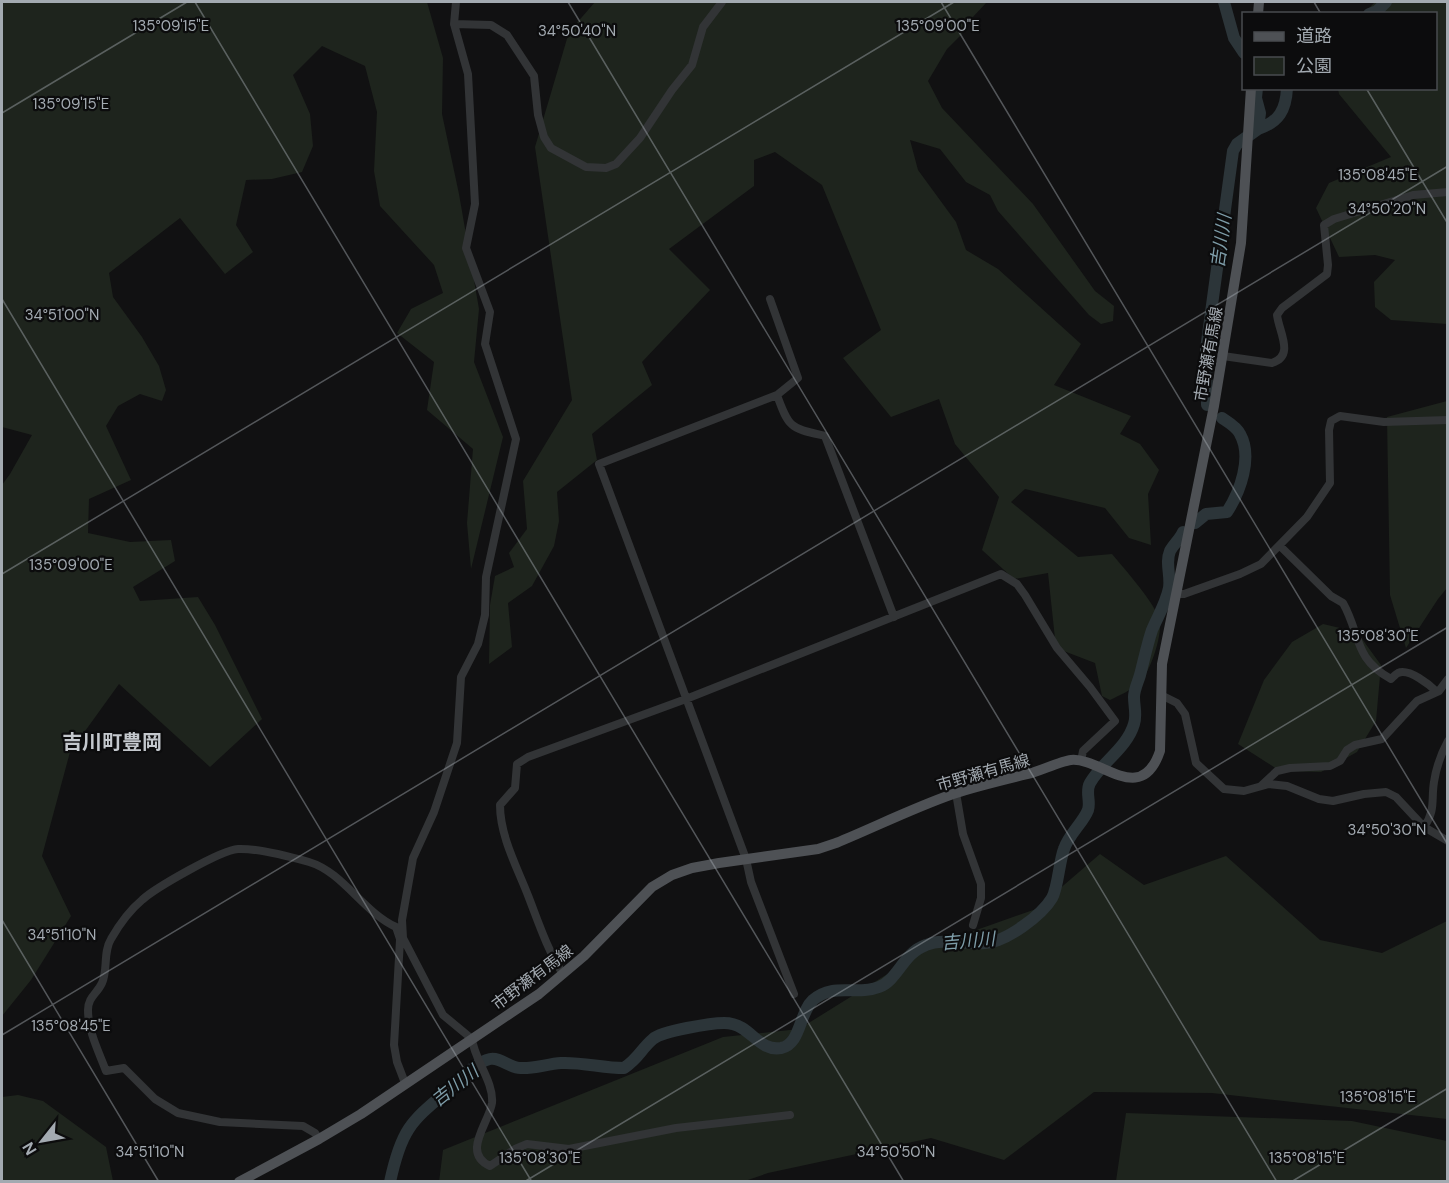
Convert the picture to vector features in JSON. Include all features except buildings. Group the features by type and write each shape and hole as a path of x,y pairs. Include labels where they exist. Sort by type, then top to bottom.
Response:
{"main road":[{"name":"市野瀬有馬線","path":"238,1182 319,1139 472,1043 540,994 601,940 652,887 672,875 692,868 827,846 956,793 1071,760 1083,761 1113,775 1128,777 1142,775 1155,764 1160,751 1162,664 1223,356 1241,243 1251,90"}],"street":[{"path":"405,1083 397,1062 394,1045 402,920 413,858 434,812 457,743 461,677 478,644 485,615 486,577 516,439 485,344 490,312 466,248 475,204 470,93 468,74 454,24 456,2"},
{"path":"454,24 491,25 507,35 534,76 537,116 544,137 551,148 586,167 606,168 616,164 640,138 692,65 703,27 722,2"},
{"path":"1223,356 1272,363 1283,356 1285,349 1277,315 1282,308 1327,274 1324,225 1334,219 1413,195 1448,192"},
{"path":"770,299 798,378 777,395 599,464 794,994"},
{"path":"777,395 784,415 791,425 796,429 825,436 894,617"},
{"path":"1176,594 1184,594 1261,564 1307,517 1330,483 1329,430 1331,421 1340,416 1393,423 1448,420"},
{"path":"1280,546 1331,596 1343,603 1360,649 1367,661 1391,680 1398,672 1403,672 1418,677 1437,692"},
{"path":"563,974 548,944 513,857 500,814 500,805 515,788 518,764 528,757 686,699 1001,574 1017,584 1057,648 1090,687 1114,722 1083,751 1083,761"},
{"path":"1258,788 1277,771 1330,766 1340,761 1347,750 1355,745 1382,739 1417,701 1437,692 1448,679"},
{"path":"1161,695 1178,703 1185,714 1196,763 1224,789 1244,791 1269,784 1287,786 1319,799 1333,801 1386,792 1396,797 1424,827 1448,841"},
{"path":"1424,827 1432,816 1434,781 1441,754 1448,741"},
{"path":"956,793 963,834 981,884 981,898 973,925"},
{"path":"319,1139 315,1132 303,1126 220,1122 168,1109 124,1068 106,1071 92,1032 88,1012 89,1000 102,983 110,940 124,919 142,899 226,851 238,849 285,856 316,865 338,880 377,916 396,927 443,1015 472,1043 485,1073 492,1103 477,1140 476,1148 483,1163 490,1166 515,1149 527,1144 569,1149 676,1128 790,1115"}],"green space":[{"path":"2,2 427,2 443,58 442,114 479,309 474,362 503,437 471,569 467,523 473,449 427,410 434,362 397,333 411,309 443,293 434,265 380,206 374,171 377,112 365,66 322,46 293,75 310,114 313,146 302,172 272,179 246,180 236,225 253,252 225,274 180,218 109,273 113,297 142,337 159,366 166,390 162,401 140,394 118,406 106,426 131,480 89,499 88,533 130,542 171,540 175,561 133,587 140,601 198,597 215,625 262,719 210,767 119,684 70,752 42,856 71,916 31,980 2,1016 2,485 32,435 2,427"},
{"path":"595,2 987,2 947,49 928,81 942,108 1033,204 1095,291 1114,306 1113,321 1101,324 1089,315 998,211 990,195 966,182 940,149 910,140 918,170 956,222 966,250 998,269 1081,344 1054,385 1131,416 1120,434 1140,444 1159,470 1148,494 1151,545 1129,538 1105,508 1025,489 1011,502 1078,557 1112,554 1150,602 1159,618 1160,633 1147,671 1136,686 1110,700 1102,696 1095,663 1056,648 1048,573 1014,579 982,550 999,497 955,444 939,399 891,417 843,358 881,330 822,185 775,152 754,160 754,186 669,249 710,290 642,362 652,385 592,434 597,460 557,492 559,521 554,546 532,586 508,603 512,647 489,664 490,605 495,576 514,567 509,553 527,529 523,481 572,400 535,147 569,32"},
{"path":"1375,2 1447,2 1447,324 1391,320 1375,307 1374,282 1395,260 1375,255 1339,257 1316,208 1329,183 1391,157 1339,94 1338,90 1437,90 1437,12 1365,12"},
{"path":"1447,401 1447,588 1406,648 1390,595 1387,417"},
{"path":"1323,624 1357,632 1381,665 1376,721 1357,752 1321,772 1280,771 1238,744 1264,680 1292,642"},
{"path":"1100,854 1144,885 1226,856 1320,940 1382,953 1447,921 1447,1119 1212,1093 1094,1092 1004,1160 931,1138 768,1173 745,1181 439,1182 443,1150 723,1037 799,1029 934,945 1036,909"},
{"path":"18,1095 43,1101 106,1147 113,1181 2,1181 2,1097"},
{"path":"1126,1113 1352,1121 1447,1141 1447,1181 1116,1181"}],"waterway":[{"name":"吉川川","path":"1224,2 1234,38 1242,50"},
{"path":"1374,12 1386,2"},
{"name":"吉川川","path":"1207,405 1206,349 1233,151 1237,144 1258,129 1260,113 1256,98 1257,90"},
{"path":"1258,129 1271,123 1280,114 1285,103 1287,90"},
{"name":"吉川川","path":"1195,523 1206,514 1227,512 1243,474 1244,443 1237,429 1222,418"},
{"name":"吉川川","path":"390,1182 404,1136 418,1117 465,1074 485,1061 494,1059 520,1068 569,1063 624,1068 658,1036 687,1028 724,1023 740,1027 765,1045 781,1048 792,1041 808,1006 821,995 837,990 879,987 886,984 912,954 926,945 940,942 985,943 1013,933 1032,919 1047,905 1054,894 1064,849 1088,810 1090,783 1131,733 1135,714 1135,689 1152,630 1169,588 1169,556 1183,532"}],"district":[{"name":"吉川町豊岡","path":"112,742"}]}
